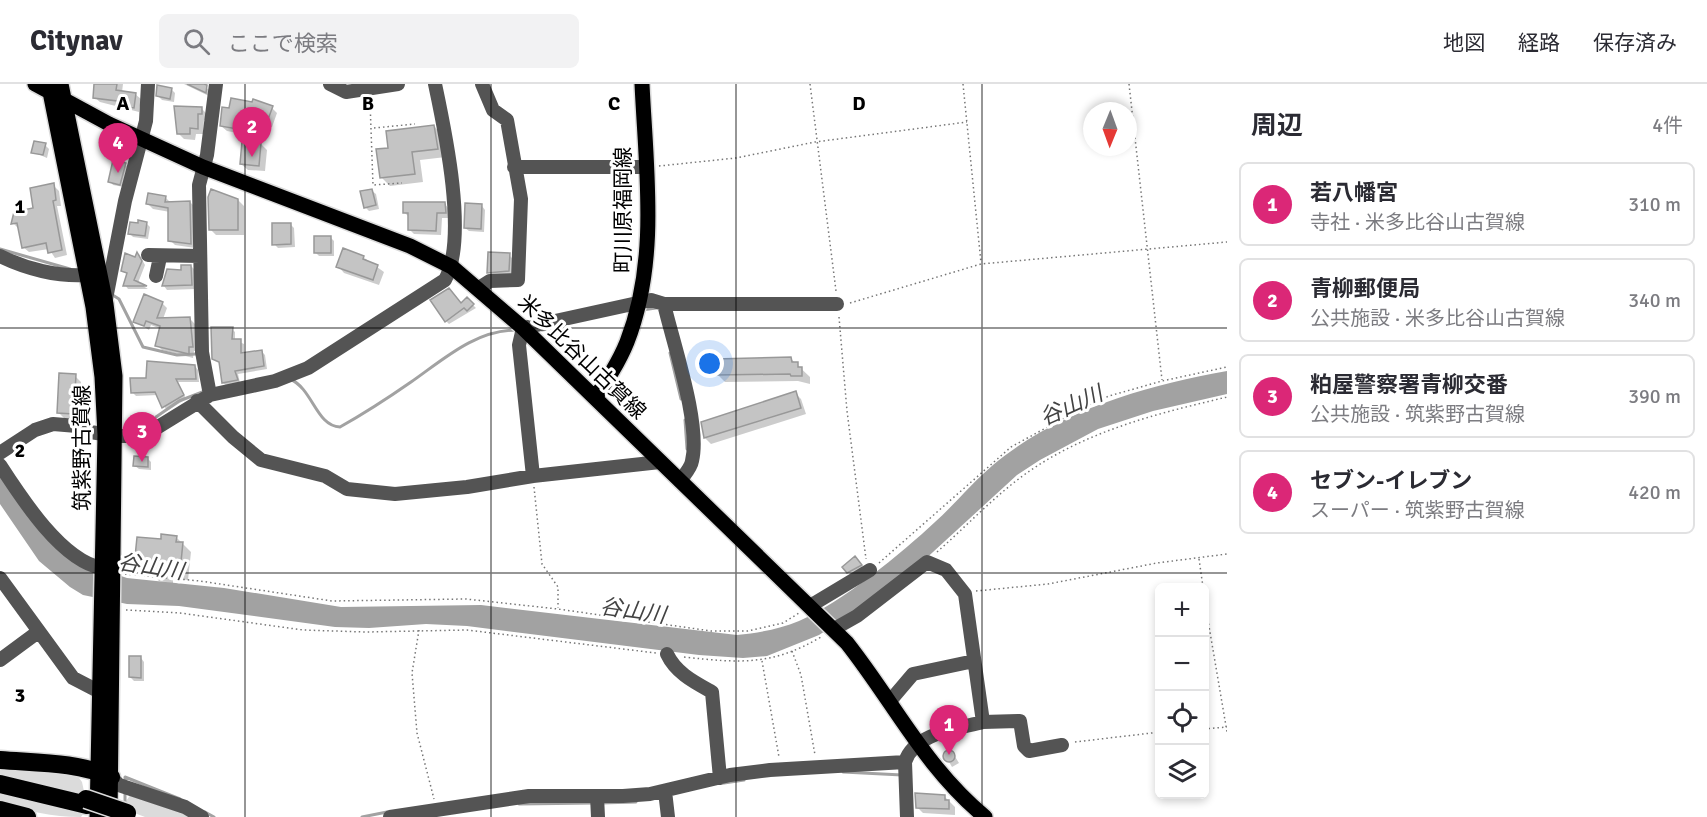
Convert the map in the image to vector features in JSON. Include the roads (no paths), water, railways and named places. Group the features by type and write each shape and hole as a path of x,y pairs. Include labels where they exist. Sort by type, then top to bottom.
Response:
{"highway":[{"path":"0,760 104,774"},
{"path":"0,779 90,807"},
{"path":"0,784 124,816"},
{"path":"0,810 27,817"}],"main road":[{"name":"米多比谷山古賀線","path":"35,84 53,87 65,102 203,167 410,246 452,267 523,328 833,629 874,678 916,745 948,784 985,817"},
{"name":"町川原福岡線","path":"595,398 626,344 639,304 647,260 642,84"},
{"name":"筑紫野古賀線","path":"53,87 98,339 111,436"},
{"name":"筑紫野古賀線","path":"65,102 106,303 115,376 111,436 108,571 110,604 104,774 90,807"},
{"path":"73,142 80,129 88,125 109,124"},
{"name":"筑紫野古賀線","path":"110,604 100,692 104,774 124,816"}],"street":[{"path":"106,303 140,139 146,121 148,84"},
{"path":"216,84 199,185 203,398 233,437 261,460 325,476 348,489 394,494 660,462"},
{"path":"330,84 346,92 369,91 398,84"},
{"path":"0,453 35,430 53,424 77,426 111,436 129,436 158,427 203,398 275,381 308,368 445,280 452,267 454,190 435,84"},
{"path":"479,288 490,281 518,280 520,199 507,120 493,110 482,84"},
{"path":"514,167 646,167"},
{"path":"0,256 18,265 72,276 87,275"},
{"path":"156,276 154,256 200,256"},
{"path":"533,476 519,345 523,328 651,300 664,304 837,304"},
{"path":"664,304 686,390 692,428 692,461 680,481"},
{"path":"0,465 16,490 66,551 88,565 108,571"},
{"path":"833,629 857,616 927,562 946,570 965,594 983,723"},
{"path":"810,606 852,583 870,570"},
{"path":"0,578 73,678 100,692"},
{"path":"0,660 38,632"},
{"path":"667,654 672,665 712,693 720,778"},
{"path":"890,701 913,674 974,661"},
{"path":"907,817 904,762 907,755 916,745 946,731 983,723 1020,721 1024,746 1029,750 1062,745"},
{"path":"390,817 530,796 597,796 665,791 720,778 781,769 904,762"},
{"path":"104,774 119,784 184,807 202,817"},
{"path":"665,791 668,817"},
{"path":"597,796 598,817"}],"waterway":[{"path":"0,249 70,269"},
{"path":"111,294 119,299 143,347 177,355 196,354"},
{"path":"642,310 656,308"},
{"path":"542,330 565,326"},
{"path":"290,379 304,391 325,420 340,427 385,400 461,347 487,335 517,330"},
{"path":"670,353 681,399"},
{"path":"156,417 179,401 205,391"},
{"path":"685,420 687,449"},
{"path":"843,772 902,775"},
{"path":"125,782 125,777 180,799"},
{"path":"724,783 744,780"},
{"path":"125,792 125,806"},
{"path":"600,803 636,802"},
{"path":"519,804 594,803"},
{"path":"205,812 214,817"},
{"path":"362,817 387,812"}],"place":[{"name":"青柳郵便局","path":"252,157"},
{"name":"セブン-イレブン","path":"118,173"},
{"name":"粕屋警察署青柳交番","path":"142,462"},
{"name":"若八幡宮","path":"949,755"}],"water label":[{"name":"谷山川","path":"1071,405"},
{"name":"谷山川","path":"151,566"},
{"name":"谷山川","path":"633,610"}]}
